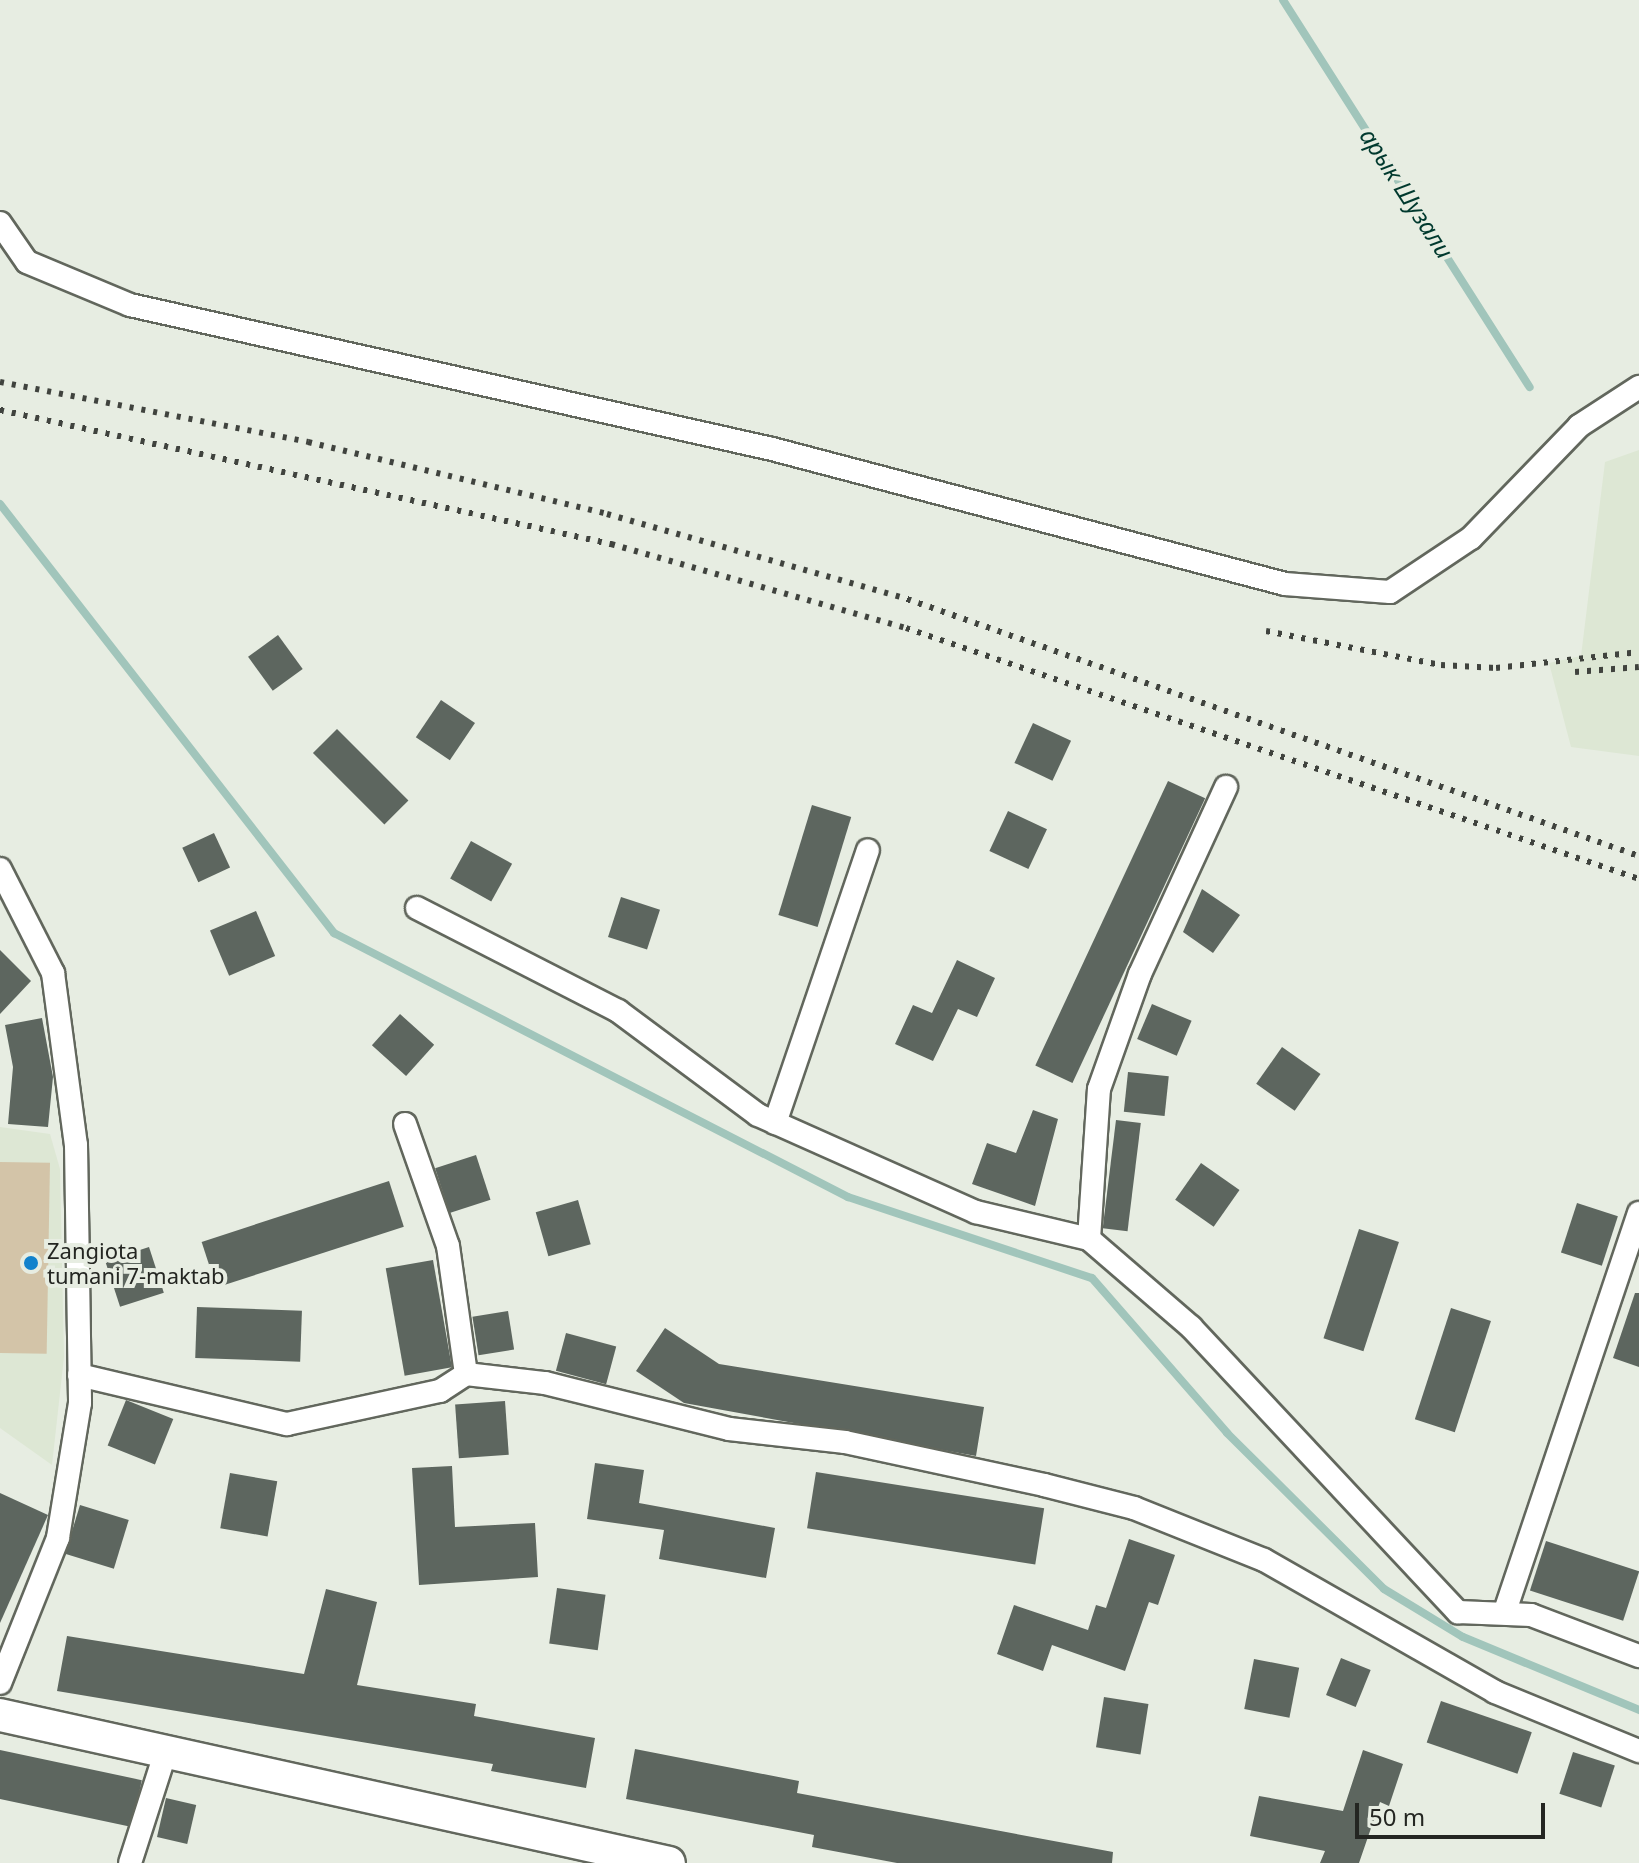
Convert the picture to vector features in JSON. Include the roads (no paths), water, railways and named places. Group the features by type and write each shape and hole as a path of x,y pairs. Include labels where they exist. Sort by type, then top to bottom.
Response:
{"main road":[{"path":"0,1715 165,1754 669,1863"}],"street":[{"path":"0,223 27,262 130,305 772,449 1285,584 1390,592 1471,538 1579,426 1639,387"},
{"path":"1089,1239 1099,1089 1140,974 1226,787"},
{"path":"775,1123 868,850"},
{"path":"0,869 53,973 76,1145 79,1375 58,1538 0,1683"},
{"path":"417,908 618,1011 775,1123 976,1212 1089,1239 1191,1327 1458,1612 1505,1611 1639,1656"},
{"path":"405,1124 448,1246 466,1374"},
{"path":"1505,1611 1639,1213"},
{"path":"79,1375 287,1424 440,1391 466,1374 545,1383 729,1429 845,1442 1134,1508 1264,1560 1495,1692 1639,1751"},
{"path":"130,1863 165,1754"}],"waterway":[{"name":"арык Шузали","path":"1283,0 1530,387"},
{"path":"0,504 334,933 848,1197 1092,1278 1227,1433 1384,1589 1463,1637 1639,1710"}],"railway":[{"path":"0,382 308,442 607,514 907,599 1639,856"},
{"path":"0,410 611,544 906,628 1639,879"},
{"path":"1266,631 1441,665 1496,668 1639,652"},
{"path":"1575,672 1639,667"}],"place":[{"name":"Zangiota tumani 7-maktab","path":"31,1263"}]}
